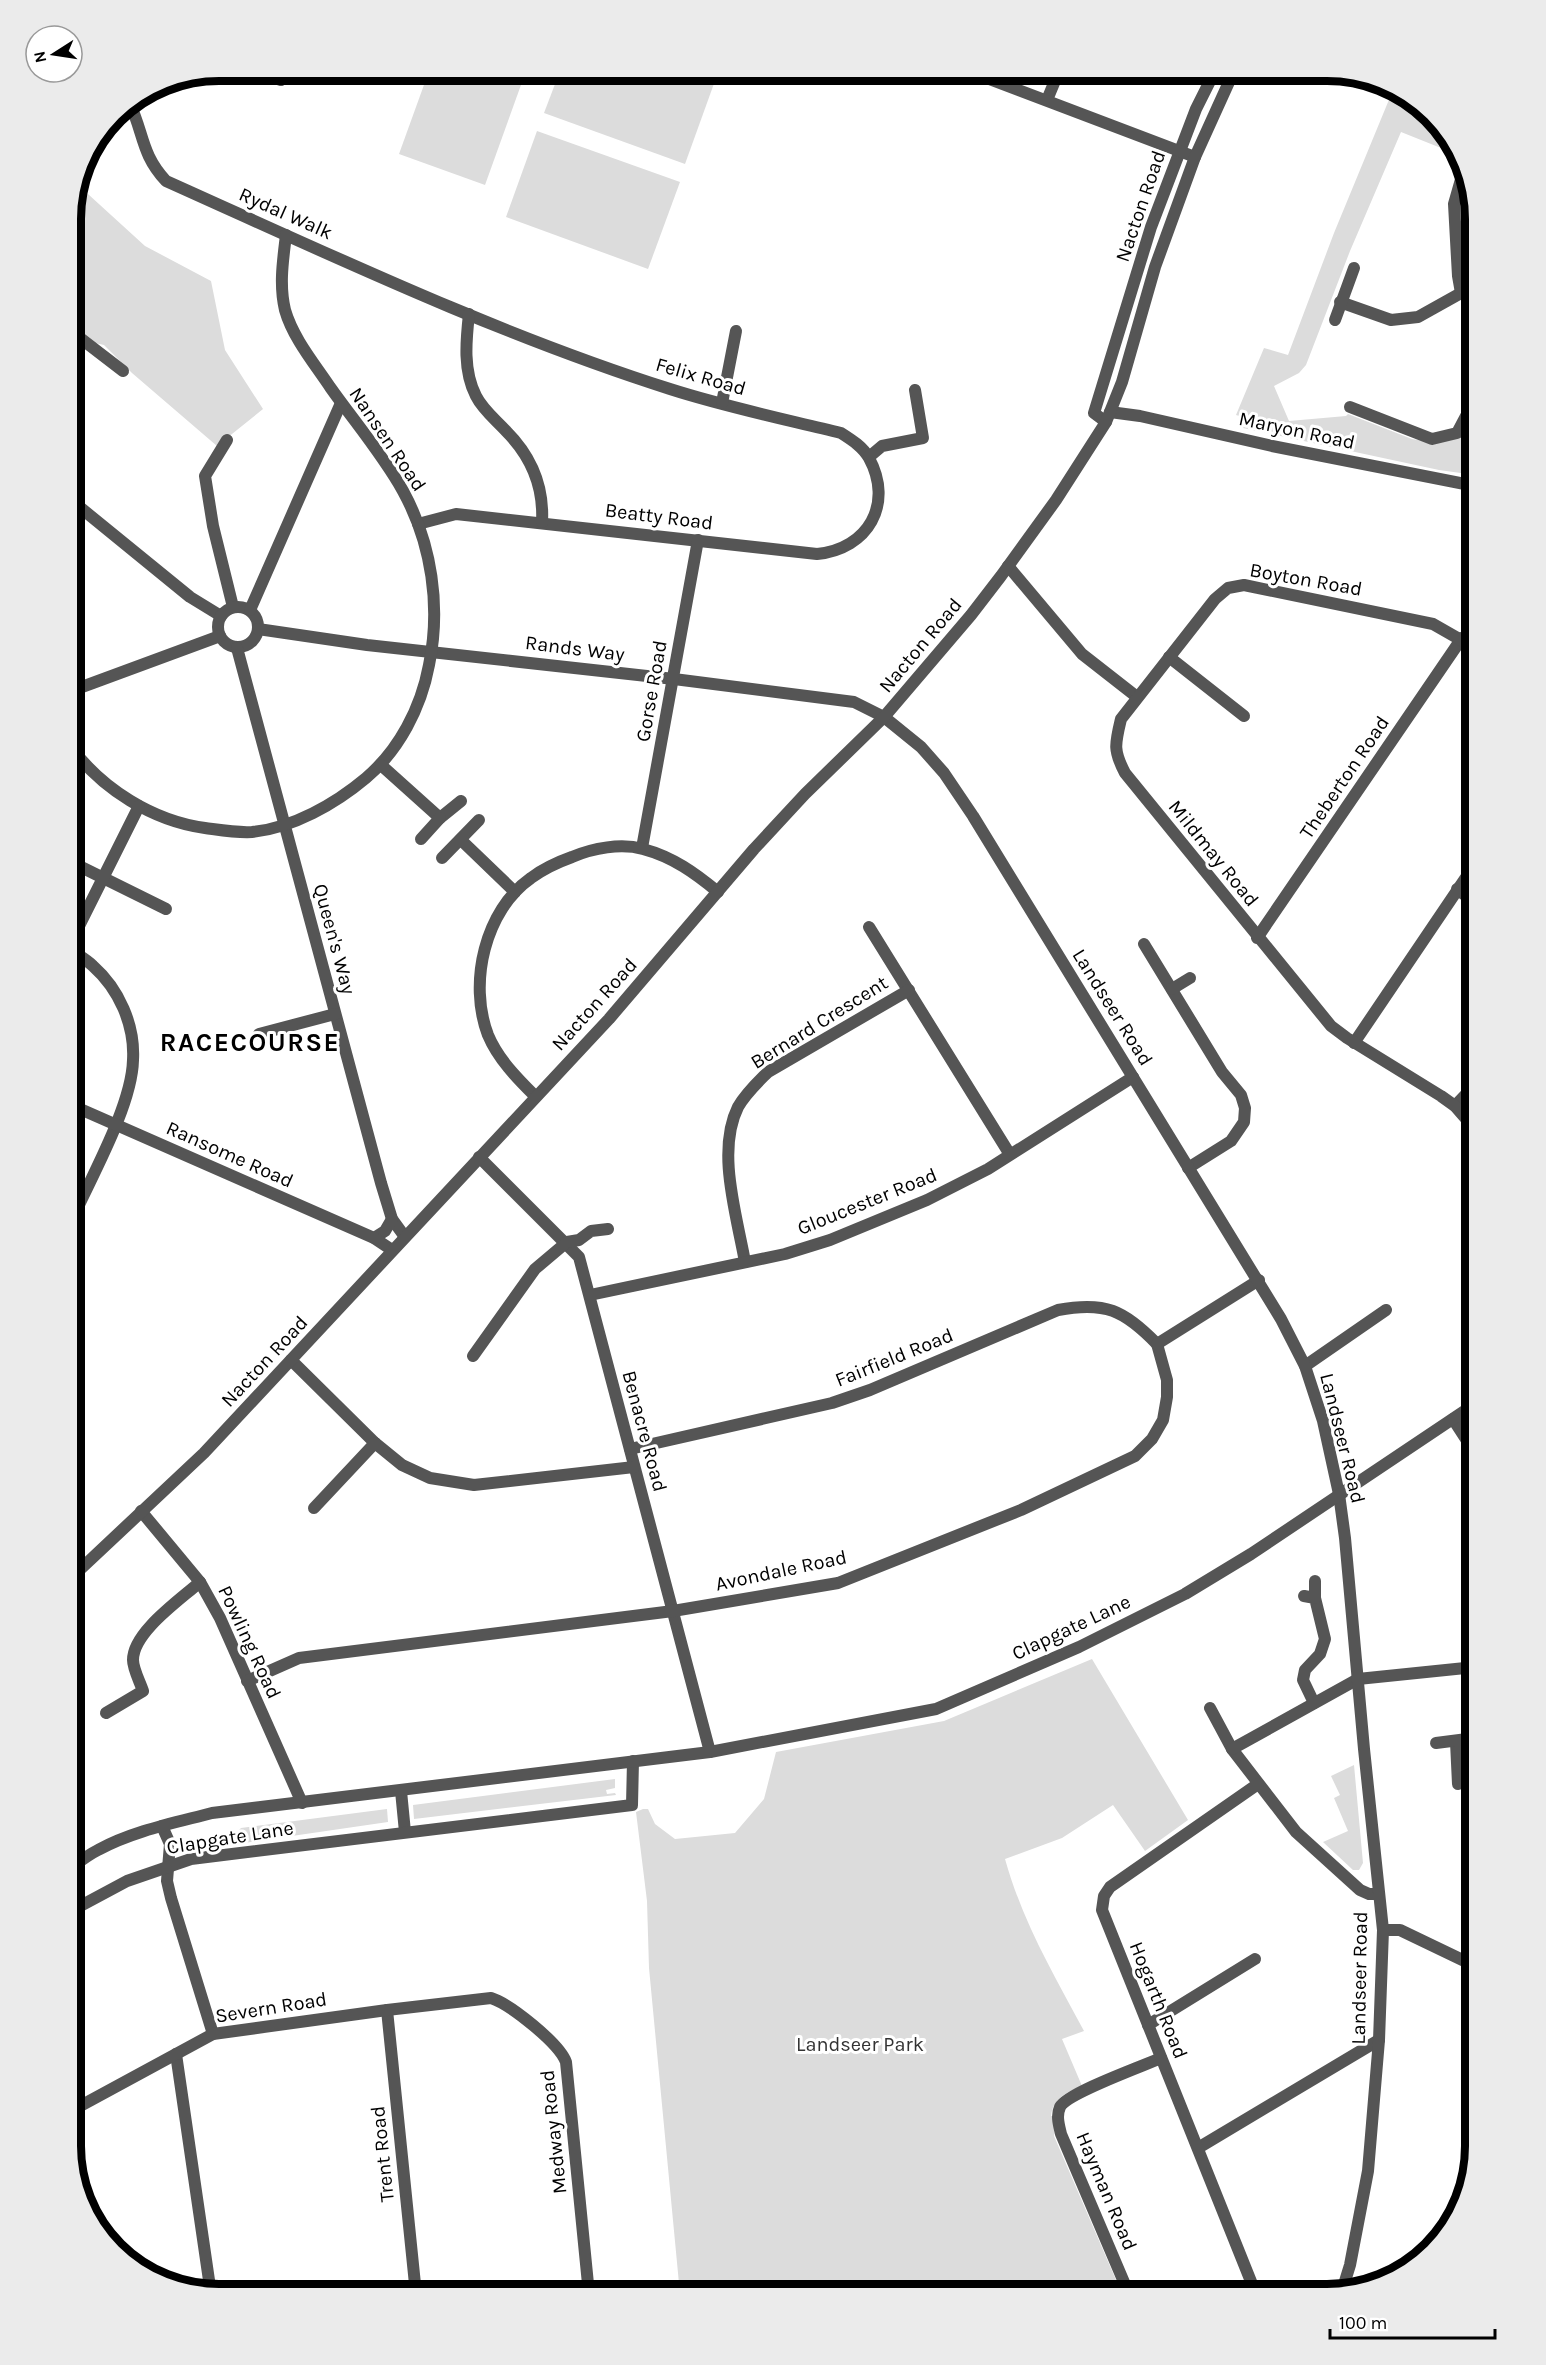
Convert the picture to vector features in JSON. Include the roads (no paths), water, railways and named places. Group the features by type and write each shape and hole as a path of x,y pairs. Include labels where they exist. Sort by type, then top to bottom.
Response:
{"street":[{"path":"992,81 1195,157"},
{"path":"1047,100 1055,81"},
{"name":"Nacton Road","path":"1108,417 1094,413 1151,227 1179,151 1210,81"},
{"name":"Nacton Road","path":"82,1566 204,1453 291,1360 609,1019 753,849 884,717 971,615 1056,500 1108,417 1122,382 1155,267 1195,157 1229,81"},
{"name":"Rydal Walk","path":"133,112 147,156 166,181 469,314"},
{"path":"1460,184 1454,204 1461,293"},
{"name":"Nansen Road","path":"81,758 106,784 139,806 197,827 251,832 285,825 346,794 381,765 414,714 425,685 432,651 435,619 434,587 418,524 403,491 291,327 285,308 282,285 286,235"},
{"path":"1335,320 1354,268"},
{"path":"1461,293 1465,295"},
{"path":"1340,302 1391,320 1418,317 1461,293"},
{"path":"469,314 466,344 468,375 476,396 490,416 515,441 529,462 537,478 543,501 542,522"},
{"name":"Felix Road","path":"469,314 670,389 841,433 857,443 869,457"},
{"path":"723,403 736,331"},
{"path":"81,339 123,371"},
{"path":"869,457 882,446 923,438 915,390"},
{"path":"249,610 341,403"},
{"path":"1350,407 1432,439 1457,433 1465,419"},
{"name":"Maryon Road","path":"1108,417 1140,416 1272,446 1465,484"},
{"path":"227,440 204,476 213,526 233,607"},
{"name":"Beatty Road","path":"418,524 456,514 817,554 830,553 855,541 869,525 878,508 879,495 869,457"},
{"path":"81,510 190,597 221,616"},
{"name":"Gorse Road","path":"642,848 698,540"},
{"path":"1008,566 1082,654 1137,697"},
{"name":"Boyton Road","path":"1137,697 1215,599 1228,588 1244,585 1432,624 1465,640"},
{"path":"233,607 249,610 254,615 258,629 253,640 237,648 225,642 220,636 218,624 221,616 233,607"},
{"name":"Rands Way","path":"258,629 367,645 674,679 854,702 884,717"},
{"path":"81,687 220,636"},
{"name":"Theberton Road","path":"1257,938 1462,638"},
{"name":"Queen's Way","path":"237,648 392,1219 405,1237"},
{"path":"1169,657 1244,716"},
{"name":"Mildmay Road","path":"1137,697 1121,719 1116,738 1116,755 1125,773 1257,938 1331,1026 1354,1043 1455,1106 1465,1117"},
{"name":"Landseer Road","path":"884,717 921,747 944,773 1259,1280 1305,1366 1323,1421 1339,1494 1345,1538 1383,1930 1379,2040 1368,2171 1344,2283"},
{"path":"381,765 440,818"},
{"path":"422,839 440,818 461,801"},
{"path":"81,922 139,806"},
{"path":"442,858 480,820"},
{"path":"461,840 516,892"},
{"path":"535,1096 497,1053 488,1034 480,1000 484,954 496,920 516,892 531,878 578,854 611,848 642,848 679,863 718,892"},
{"path":"81,867 166,909"},
{"path":"1354,1043 1465,878"},
{"path":"1457,889 1465,895"},
{"path":"869,927 1010,1153"},
{"path":"1144,944 1222,1071 1241,1095 1245,1108 1244,1122 1231,1141 1188,1168"},
{"path":"81,957 93,966 111,986 123,1006 130,1029 134,1060 116,1124 81,1200"},
{"path":"1172,989 1191,978"},
{"name":"Bernard Crescent","path":"745,1262 728,1159 730,1135 738,1108 752,1088 768,1072 909,990"},
{"path":"259,1034 335,1014"},
{"name":"Gloucester Road","path":"590,1295 785,1254 830,1240 886,1217 988,1169 1133,1077"},
{"path":"1455,1106 1465,1096"},
{"name":"Ransome Road","path":"81,1109 374,1238 393,1250"},
{"name":"Benacre Road","path":"479,1157 567,1242 579,1257 710,1752"},
{"path":"374,1238 385,1231 392,1219"},
{"path":"473,1356 535,1269 567,1242 579,1240 591,1231 608,1229"},
{"path":"1156,1344 1259,1280"},
{"name":"Fairfield Road","path":"630,1449 832,1403 870,1390 1058,1310 1081,1306 1103,1307 1139,1326 1156,1344"},
{"path":"1305,1366 1386,1310"},
{"name":"Avondale Road","path":"247,1681 299,1658 673,1611 838,1583 1021,1510 1135,1456 1152,1439 1163,1420 1167,1380 1156,1344"},
{"path":"291,1360 375,1443 402,1465 430,1478 474,1485 634,1467"},
{"name":"Clapgate Lane","path":"81,1861 97,1850 162,1826 212,1813 710,1752 936,1709 1079,1647 1185,1594 1251,1554 1465,1411"},
{"path":"1453,1419 1465,1437"},
{"path":"314,1508 375,1443"},
{"name":"Powling Road","path":"141,1511 200,1582 220,1618 302,1803"},
{"path":"1314,1703 1303,1680 1305,1671 1320,1654 1325,1640 1310,1597 1315,1581"},
{"path":"106,1713 143,1691 133,1660 136,1645 145,1631 200,1582"},
{"path":"1232,1749 1358,1679 1465,1668"},
{"path":"1210,1708 1232,1749 1296,1832 1360,1890 1369,1894 1379,1894"},
{"path":"1436,1743 1465,1740"},
{"path":"1456,1742 1458,1784"},
{"name":"Clapgate Lane","path":"81,1905 127,1881 168,1865 191,1859 632,1805 633,1761"},
{"name":"Hogarth Road","path":"1252,2284 1102,1910 1104,1896 1110,1887 1134,1868 1258,1784"},
{"path":"400,1791 405,1832"},
{"path":"162,1826 170,1844 166,1881 213,2034"},
{"path":"1383,1930 1400,1930 1465,1961"},
{"path":"1148,2025 1255,1959"},
{"name":"Medway Road","path":"387,2010 491,1998 503,2002 557,2046 563,2054 566,2062 588,2284"},
{"name":"Severn Road","path":"81,2105 213,2034 387,2010"},
{"name":"Trent Road","path":"387,2010 415,2284"},
{"path":"1198,2148 1379,2040"},
{"path":"176,2054 210,2284"},
{"name":"Hayman Road","path":"1125,2284 1061,2134 1057,2116 1061,2104 1079,2093 1161,2058"}],"district":[{"name":"RACECOURSE","path":"250,1042"}],"park label":[{"name":"Landseer Park","path":"860,2044"}]}
